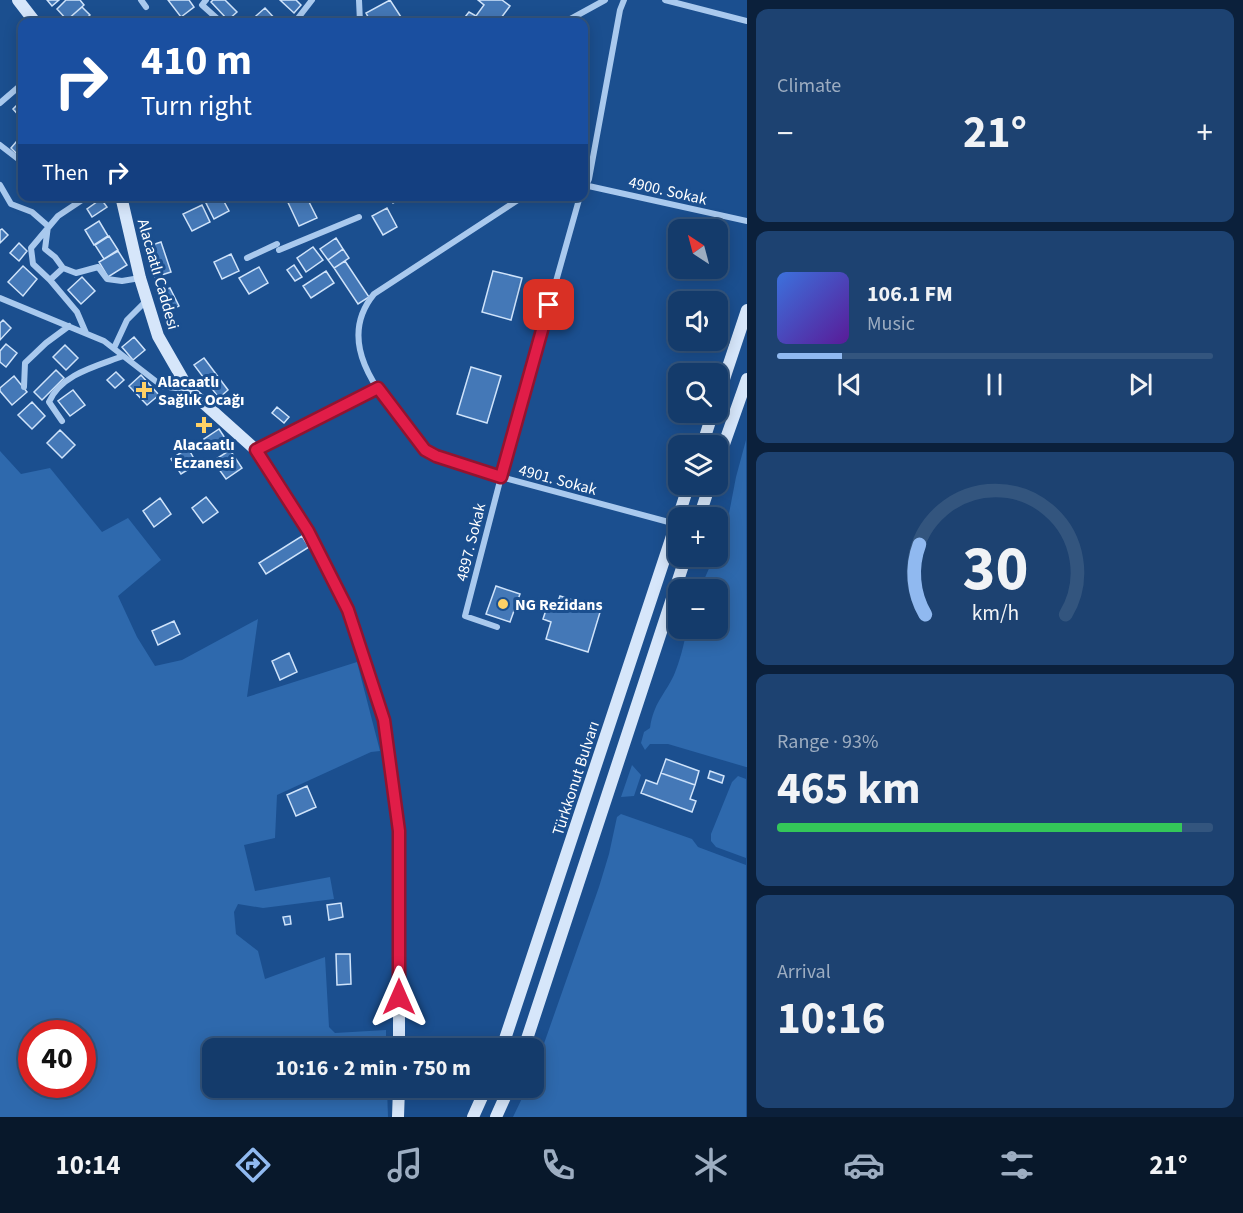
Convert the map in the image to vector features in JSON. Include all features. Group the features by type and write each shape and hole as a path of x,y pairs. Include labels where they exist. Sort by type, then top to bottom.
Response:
{"street":[{"path":"18,0 32,18"},
{"path":"141,0 146,7"},
{"path":"206,0 202,5 217,18"},
{"path":"298,18 312,0"},
{"path":"359,0 360,18"},
{"path":"572,18 605,0"},
{"path":"588,181 620,10 624,0"},
{"path":"665,0 747,21"},
{"path":"0,103 18,87"},
{"path":"0,145 18,159"},
{"path":"0,185 11,204 32,212 48,226"},
{"name":"4900. Sokak","path":"588,188 747,221"},
{"path":"80,201 58,216 48,226 31,248 31,256 33,264 77,312 86,333"},
{"name":"Alacaatlı Caddesi","path":"123,201 140,278 158,336 189,390 256,450 308,531 348,610 384,720 399,831 399,1038"},
{"name":"4901. Sokak","path":"516,201 381,288 369,301 363,310 360,322 359,353 367,373 425,450 436,456 501,477 668,518"},
{"name":"4897. Sokak","path":"497,627 465,616 501,477 579,201"},
{"path":"247,258 358,217"},
{"path":"48,226 45,249 63,268 76,273 98,267 107,279 122,281 140,278"},
{"path":"50,280 63,268"},
{"path":"0,298 104,341 162,386 189,390"},
{"path":"114,348 127,320 147,300"},
{"path":"728,367 747,310"},
{"path":"24,387 25,363 69,326"},
{"path":"62,421 49,402 53,393 69,378 123,356"},
{"path":"727,435 747,378"},
{"path":"256,450 378,388"},
{"name":"Türkkonut Bulvarı","path":"505,1038 668,550"},
{"path":"527,1038 682,567"},
{"path":"399,1098 399,1117"},
{"path":"472,1117 481,1098"},
{"path":"496,1117 505,1098"}],"shaded area":[{"path":"746,440 747,767 668,744 650,744 645,750 641,743 644,732 650,728 657,705 674,675 685,639 728,639 728,579 704,579 710,567 728,567 728,519"},
{"path":"0,451 21,474 50,468 102,532 128,518 161,560 118,596 137,637 155,666 182,660 258,619 247,697 357,662 380,751 371,752 277,795 275,838 244,845 255,891 330,877 334,899 263,908 238,904 234,912 236,934 258,951 265,979 325,957 329,1027 335,1033 386,1030 386,1038 202,1038 202,1098 387,1098 388,1117 0,1117"},
{"path":"632,765 641,775 634,796 621,797"},
{"path":"738,776 746,779 746,858 716,847 711,841 711,834 732,782"},
{"path":"621,814 692,839 698,847 746,865 746,1117 513,1117 522,1098 544,1098 544,1044 599,887 617,817"}],"building":[{"path":"47,0 59,0 52,6"},
{"path":"66,0 80,0 84,5 69,18 65,18 57,9"},
{"path":"168,0 189,0 194,7 181,17"},
{"path":"225,0 237,12 230,18 226,18 211,2"},
{"path":"280,0 296,0 301,5 294,13"},
{"path":"390,0 401,17 369,18 366,13"},
{"path":"478,0 502,0 510,6 501,18 464,18 469,12 476,16 484,5"},
{"path":"82,7 90,15 87,18 69,18"},
{"path":"265,8 274,18 254,18"},
{"path":"18,104 18,115 13,109"},
{"path":"18,140 18,155 11,148"},
{"path":"98,201 102,201 107,207 92,217 87,209"},
{"path":"224,201 229,211 214,219 206,203"},
{"path":"287,201 308,201 317,218 299,226"},
{"path":"202,205 210,222 192,231 183,214"},
{"path":"387,208 397,227 383,235 372,216"},
{"path":"99,221 108,236 94,245 85,230"},
{"path":"2,229 8,235 0,243 0,230"},
{"path":"109,236 118,250 104,259 95,245"},
{"path":"336,238 343,249 328,260 320,249"},
{"path":"161,242 171,272 155,277 146,247"},
{"path":"19,243 27,251 19,261 10,253"},
{"path":"313,247 323,260 306,272 297,258"},
{"path":"343,249 349,258 334,268 328,260"},
{"path":"118,251 127,265 108,277 99,262"},
{"path":"231,254 239,271 222,279 214,262"},
{"path":"345,261 369,297 358,304 334,268"},
{"path":"294,265 302,277 295,281 287,270"},
{"path":"23,266 37,279 23,296 8,282"},
{"path":"259,267 268,283 249,294 239,278"},
{"path":"326,271 334,283 311,298 303,286"},
{"path":"493,271 522,278 511,320 482,312"},
{"path":"82,277 95,291 81,304 68,290"},
{"path":"170,288 179,306 172,310 163,291"},
{"path":"3,320 11,328 0,340 0,323"},
{"path":"134,337 145,350 133,360 122,347"},
{"path":"6,344 17,353 6,367 0,362 0,351"},
{"path":"65,345 78,358 66,370 53,357"},
{"path":"204,358 228,390 219,398 194,365"},
{"path":"471,367 501,376 487,423 457,414"},
{"path":"56,370 64,378 42,400 34,392"},
{"path":"116,372 124,380 115,388 107,380"},
{"name":"Alacaatlı Sağlık Ocağı","path":"141,375 159,395 147,405 129,386"},
{"path":"14,376 27,392 12,405 0,388"},
{"path":"73,390 85,405 70,416 58,401"},
{"path":"32,402 45,416 32,429 18,415"},
{"path":"277,407 289,417 284,423 272,413"},
{"path":"219,429 227,441 213,451 204,439"},
{"path":"60,430 75,445 62,458 47,443"},
{"path":"188,448 197,464 181,474 171,459"},
{"path":"230,450 242,468 226,479 213,461"},
{"path":"206,497 218,512 203,523 192,508"},
{"path":"160,498 171,514 154,527 143,511"},
{"path":"302,536 309,547 266,574 259,563"},
{"name":"NG Rezidans","path":"496,586 520,594 510,622 486,614"},
{"path":"560,596 601,609 588,652 546,639 551,622 543,619 546,610 554,612"},
{"path":"174,621 180,634 158,645 152,631"},
{"path":"289,653 297,672 280,680 272,661"},
{"path":"666,759 699,771 695,785 661,773"},
{"path":"710,771 724,776 722,783 708,778"},
{"path":"661,773 695,785 690,799 696,801 692,812 641,793 646,780 657,784"},
{"path":"307,786 316,807 296,816 287,795"},
{"path":"341,903 343,917 329,920 327,905"},
{"path":"290,916 291,924 285,925 283,917"},
{"path":"336,954 350,954 351,984 337,985"}],"place":[{"name":"Alacaatlı Sağlık Ocağı","path":"144,390"},
{"name":"Alacaatlı Eczanesi","path":"204,425"},
{"name":"NG Rezidans","path":"503,604"}],"route":[{"path":"399,997 399,831 384,720 348,610 308,531 256,450 378,388 425,450 436,456 501,477 549,305"}]}
